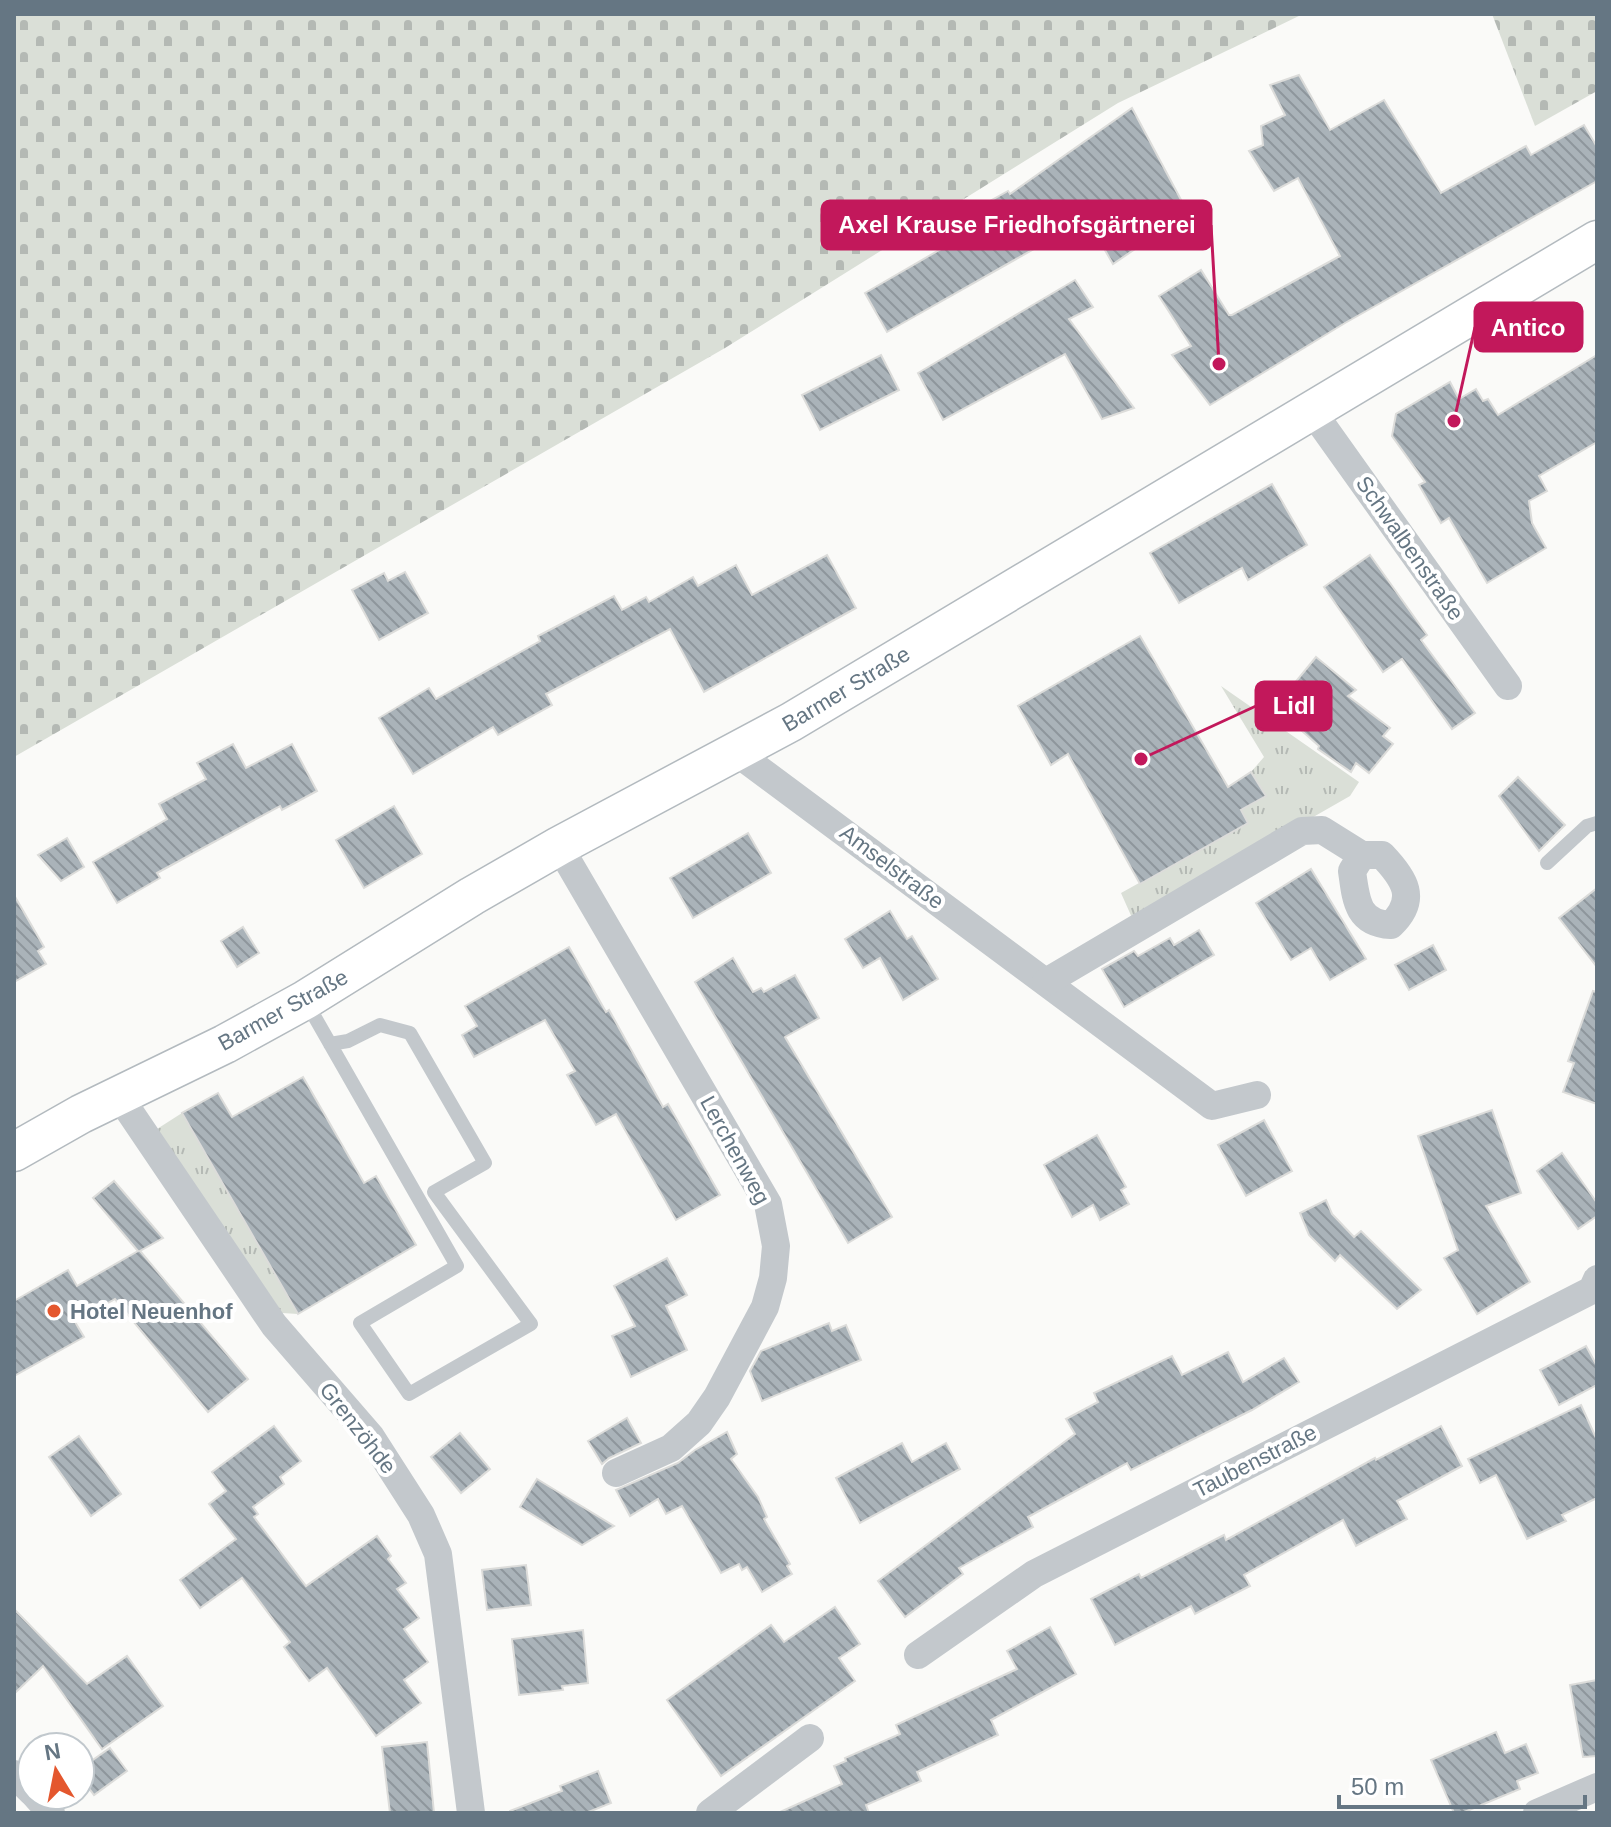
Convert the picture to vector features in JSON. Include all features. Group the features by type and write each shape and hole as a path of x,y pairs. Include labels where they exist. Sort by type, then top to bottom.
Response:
{"main road":[{"name":"Barmer Straße","path":"14,1152 81,1114 225,1044 305,1000 559,846 737,753 1597,240"}],"street":[{"name":"Schwalbenstraße","path":"1312,411 1508,686"},
{"name":"Amselstraße","path":"737,753 1212,1106 1257,1095"},
{"path":"1046,982 1302,831 1322,830 1362,855"},
{"name":"Lerchenweg","path":"559,846 768,1204 776,1246 773,1278 765,1307 717,1397 699,1423 671,1448 616,1473"},
{"name":"Grenzöhde","path":"119,1096 274,1325 371,1437 421,1515 438,1554 471,1813"},
{"name":"Taubenstraße","path":"918,1655 1034,1574 1595,1289"},
{"path":"710,1813 810,1738"},
{"path":"1537,1813 1597,1787"}],"lane":[{"path":"1547,863 1587,826 1597,823"},
{"path":"305,1000 457,1266 360,1323 409,1394 531,1324 434,1192"},
{"path":"330,1044 348,1041 380,1025 410,1033 485,1163 418,1198"}],"green space":[{"path":"14,14 1303,14 1118,103 725,348 14,757"},
{"path":"1492,14 1597,14 1597,91 1535,126"},
{"path":"1221,686 1359,782 1350,796 1133,920 1121,893 1247,823 1241,810 1266,796 1251,772 1264,757"},
{"path":"182,1113 298,1314 282,1313 157,1129"}],"building":[{"path":"1299,75 1330,130 1384,100 1441,193 1526,146 1531,155 1584,125 1597,147 1597,181 1345,323 1210,405 1172,355 1191,346 1159,296 1201,270 1229,315 1232,315 1340,256 1298,178 1274,191 1249,151 1263,145 1261,126 1285,115 1270,85"},
{"path":"1132,108 1188,213 1113,264 1087,219 887,332 865,293 991,220 983,205 1008,191 1010,194"},
{"path":"1075,280 1093,307 1069,319 1134,408 1102,419 1065,354 943,420 918,373"},
{"path":"881,355 899,390 820,430 802,395"},
{"path":"1597,355 1597,442 1539,476 1547,491 1529,501 1532,523 1546,548 1487,583 1449,518 1441,523 1419,485 1425,482 1392,436 1396,414 1450,382 1459,399 1476,389 1483,401 1488,399 1498,415"},
{"path":"1272,484 1307,545 1248,580 1242,568 1179,603 1150,553"},
{"path":"827,555 856,608 704,692 670,629 546,694 552,705 498,735 493,727 413,774 379,718 429,688 436,699 540,641 538,636 614,596 622,610 646,597 649,602 693,577 698,586 736,565 752,595"},
{"path":"1370,555 1427,635 1421,640 1475,713 1452,729 1402,659 1383,672 1324,587"},
{"path":"405,572 428,613 379,640 352,590 384,573 388,581"},
{"path":"1140,636 1228,787 1251,772 1266,796 1241,810 1248,823 1140,884 1068,754 1051,765 1018,706"},
{"path":"1316,657 1356,690 1348,696 1390,728 1383,736 1393,744 1369,773 1356,763 1351,772 1318,749 1319,746 1302,731 1313,719 1284,696"},
{"path":"233,744 246,768 292,744 317,791 282,810 280,806 157,873 160,878 117,903 93,862 167,819 159,804 206,779 197,763"},
{"path":"1518,777 1565,825 1539,851 1499,796"},
{"path":"394,806 422,854 364,888 336,840"},
{"path":"748,833 771,873 693,918 670,878"},
{"path":"67,838 84,867 61,881 38,855"},
{"path":"1311,869 1366,959 1330,980 1311,948 1291,960 1256,903"},
{"path":"1597,888 1597,967 1559,918"},
{"path":"14,895 44,947 38,951 46,964 14,982"},
{"path":"890,911 907,939 912,936 938,979 903,1000 880,958 863,968 845,939"},
{"path":"243,927 259,953 237,967 221,941"},
{"path":"1199,930 1214,955 1124,1007 1102,969 1134,951 1138,956 1170,938 1174,945"},
{"path":"1433,945 1446,970 1409,990 1395,965"},
{"path":"569,947 606,1012 609,1010 663,1107 668,1104 720,1195 676,1220 616,1114 596,1125 567,1075 575,1071 545,1020 474,1057 462,1035 477,1026 465,1006"},
{"path":"733,958 753,992 761,988 764,992 795,975 819,1018 785,1037 892,1217 848,1243 695,982"},
{"path":"1593,991 1597,992 1597,1104 1563,1092 1574,1063 1568,1061"},
{"path":"303,1077 364,1183 376,1176 416,1245 298,1314 182,1113 218,1093 232,1117"},
{"path":"1492,1110 1521,1193 1486,1206 1530,1282 1477,1314 1444,1258 1458,1250 1418,1136"},
{"path":"1264,1120 1292,1171 1246,1196 1218,1145"},
{"path":"1097,1135 1126,1187 1121,1190 1129,1204 1100,1220 1093,1205 1072,1217 1044,1165"},
{"path":"1562,1153 1597,1203 1597,1216 1578,1229 1537,1171"},
{"path":"114,1181 163,1238 140,1251 248,1379 208,1412 115,1299 75,1322 84,1337 14,1376 14,1301 68,1270 77,1286 138,1251 93,1198"},
{"path":"1326,1200 1332,1214 1354,1237 1361,1231 1421,1290 1397,1309 1340,1255 1335,1261 1309,1235 1300,1213"},
{"path":"667,1258 687,1295 666,1306 687,1350 631,1377 612,1336 635,1326 614,1286"},
{"path":"829,1323 832,1331 846,1325 861,1360 762,1401 750,1371 761,1351"},
{"path":"1586,1346 1597,1366 1597,1385 1559,1405 1540,1370"},
{"path":"1228,1352 1243,1382 1284,1358 1299,1382 1252,1410 1131,1470 1127,1463 1028,1517 1033,1527 959,1568 963,1574 905,1617 878,1581 1075,1434 1066,1419 1098,1402 1094,1393 1172,1356 1182,1375"},
{"path":"1581,1405 1597,1440 1597,1498 1562,1515 1566,1521 1527,1539 1496,1475 1480,1483 1468,1459"},
{"path":"627,1418 641,1443 602,1464 588,1441"},
{"path":"274,1426 301,1461 280,1477 284,1484 253,1507 258,1514 254,1517 306,1586 377,1536 391,1556 388,1559 406,1583 397,1589 419,1618 404,1629 428,1662 404,1680 421,1703 376,1736 327,1668 309,1681 284,1647 290,1642 242,1578 200,1608 180,1580 236,1539 209,1504 226,1491 212,1472"},
{"path":"1441,1426 1462,1466 1397,1501 1407,1519 1356,1546 1343,1520 1244,1575 1250,1586 1195,1614 1191,1606 1115,1645 1091,1599 1139,1574 1141,1578 1224,1535 1226,1540 1375,1458"},
{"path":"727,1432 737,1454 731,1459 758,1497 767,1517 764,1519 790,1564 787,1566 792,1574 762,1592 747,1567 742,1570 739,1564 721,1573 682,1506 666,1514 658,1499 630,1516 616,1490 678,1463"},
{"path":"460,1433 490,1469 461,1493 431,1457"},
{"path":"79,1436 121,1494 91,1516 49,1457"},
{"path":"902,1443 912,1462 946,1443 960,1469 860,1523 836,1478"},
{"path":"537,1479 614,1526 582,1545 520,1507"},
{"path":"526,1565 531,1605 487,1610 482,1570"},
{"path":"835,1607 860,1644 839,1658 855,1681 721,1776 667,1700 771,1625 784,1642"},
{"path":"14,1609 87,1684 127,1656 163,1706 102,1749 96,1741 96,1731 89,1731 43,1666 14,1694"},
{"path":"1050,1627 1076,1674 991,1720 998,1735 917,1772 921,1781 866,1805 869,1813 778,1813 842,1784 834,1766 900,1734 896,1725 1017,1669 1007,1651"},
{"path":"583,1630 588,1683 562,1686 563,1690 519,1695 512,1639"},
{"path":"1597,1680 1597,1756 1583,1757 1570,1685"},
{"path":"1496,1732 1505,1753 1526,1744 1538,1773 1517,1781 1520,1789 1462,1813 1454,1813 1431,1760"},
{"path":"427,1742 434,1813 390,1813 382,1747"},
{"path":"110,1748 127,1771 96,1794 96,1758"},
{"path":"598,1771 611,1803 586,1813 510,1813 562,1791 560,1786"}],"place":[{"name":"Axel Krause Friedhofsgärtnerei","path":"1219,364"},
{"name":"Antico","path":"1454,421"},
{"name":"Lidl","path":"1141,759"},
{"name":"Hotel Neuenhof","path":"54,1311"}]}
